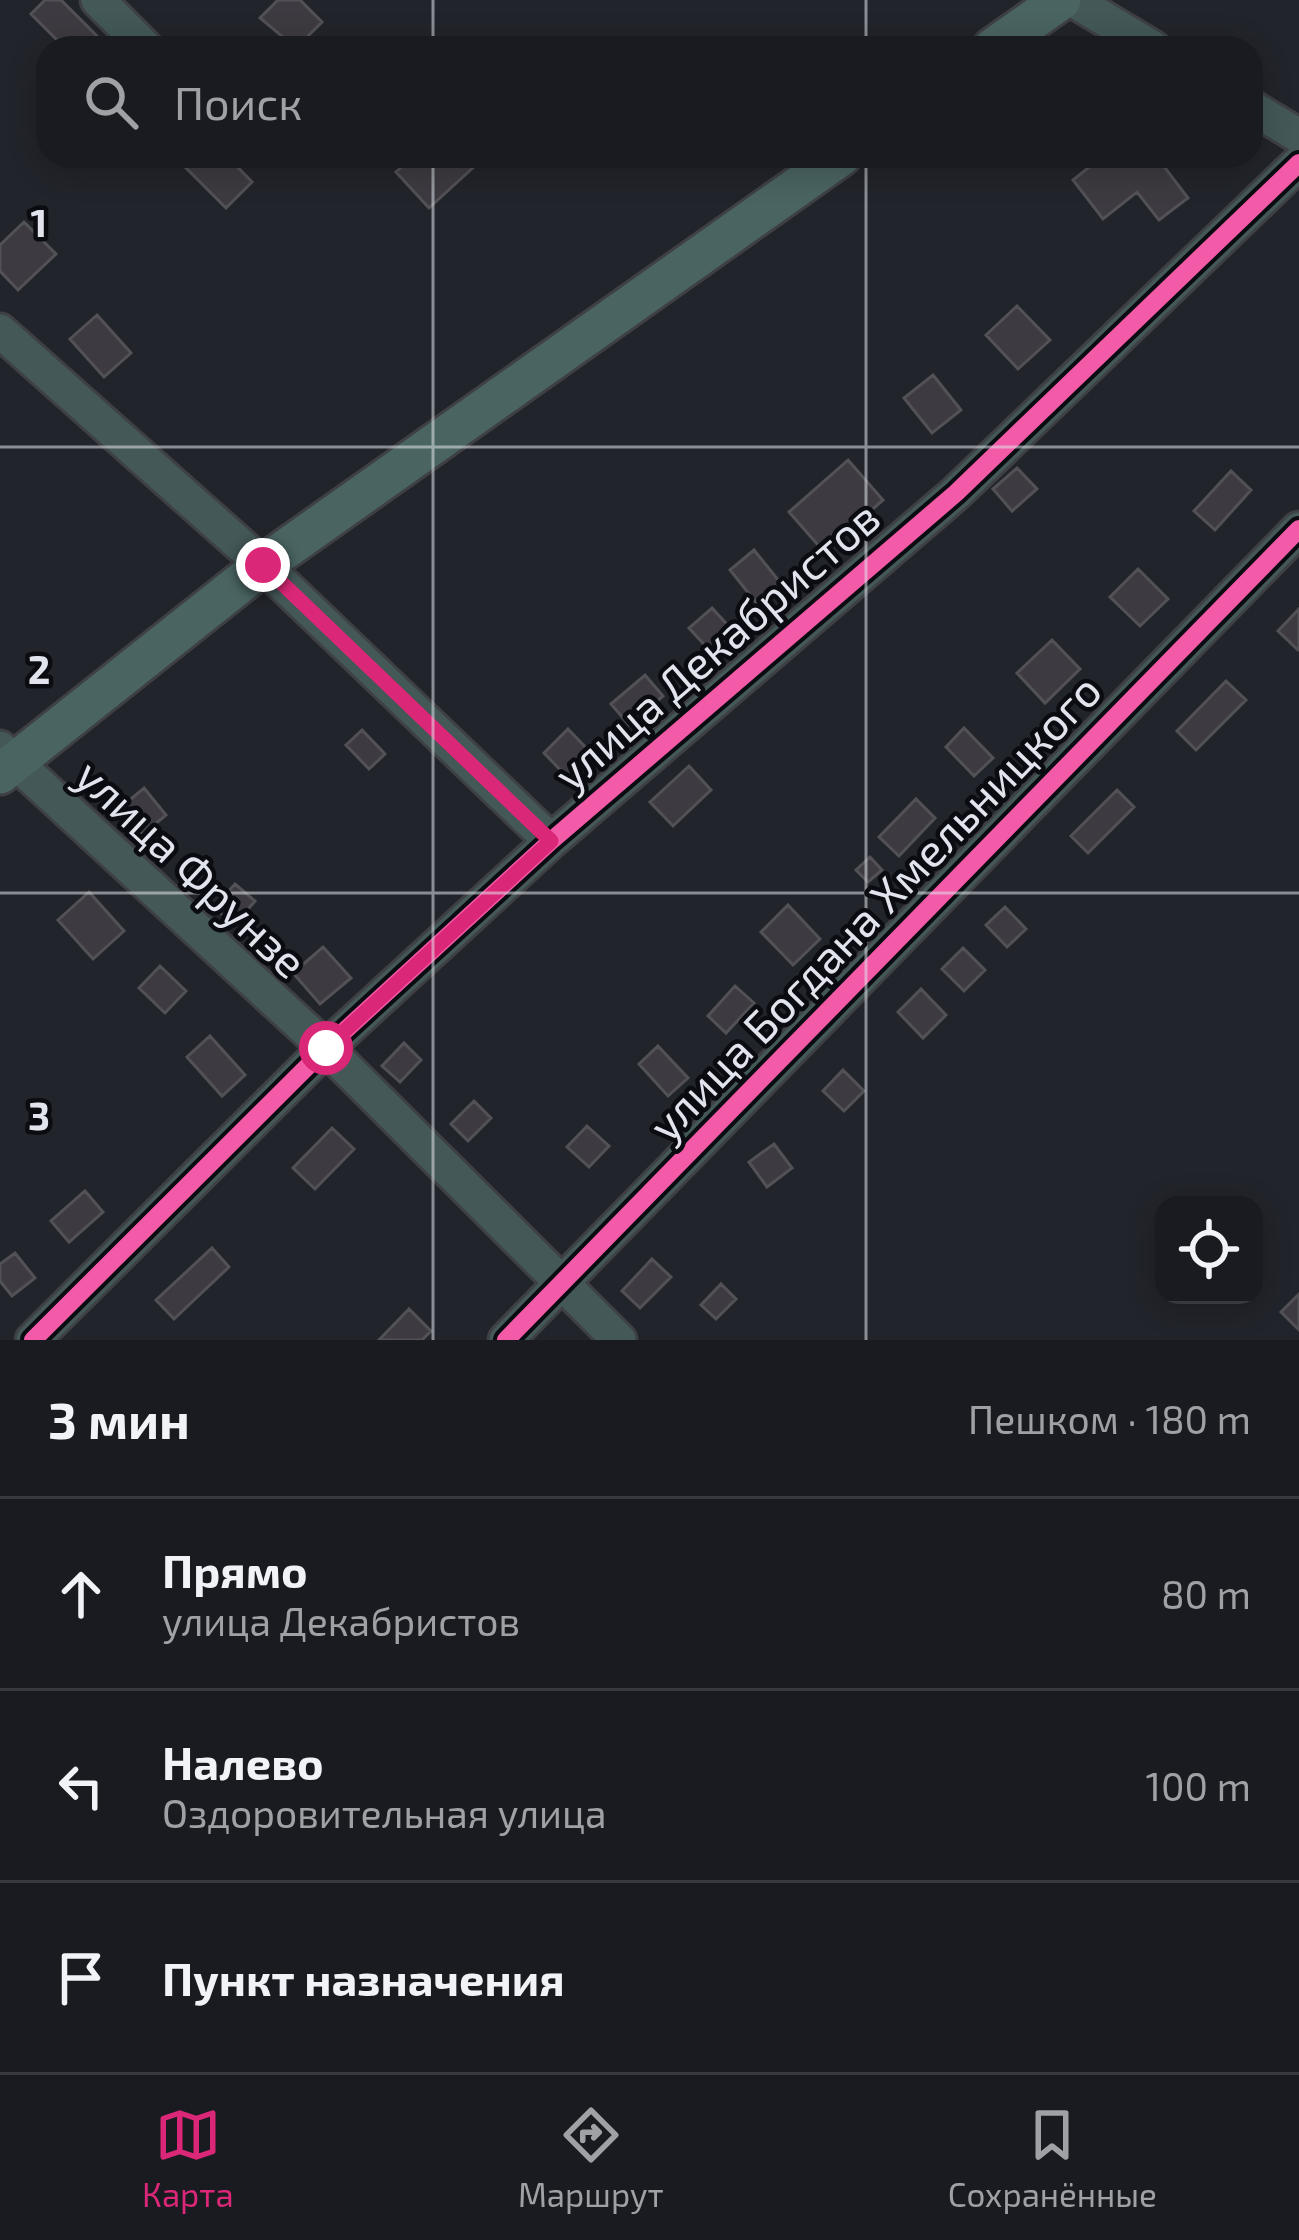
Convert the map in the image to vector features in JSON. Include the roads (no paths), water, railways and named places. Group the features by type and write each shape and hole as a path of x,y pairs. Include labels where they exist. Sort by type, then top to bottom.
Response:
{"main road":[{"path":"1010,36 1061,0"},
{"path":"6,761 263,565 824,168"}],"street":[{"path":"98,0 134,36"},
{"path":"1073,0 1133,36"},
{"path":"1263,114 1299,136"},
{"name":"улица Декабристов","path":"32,1340 326,1048 551,841 956,493 1299,163"},
{"path":"2,341 263,565 551,841"},
{"name":"улица Богдана Хмельницкого","path":"506,1340 1299,529"},
{"name":"улица Фрунзе","path":"6,761 326,1048 619,1340"}]}
